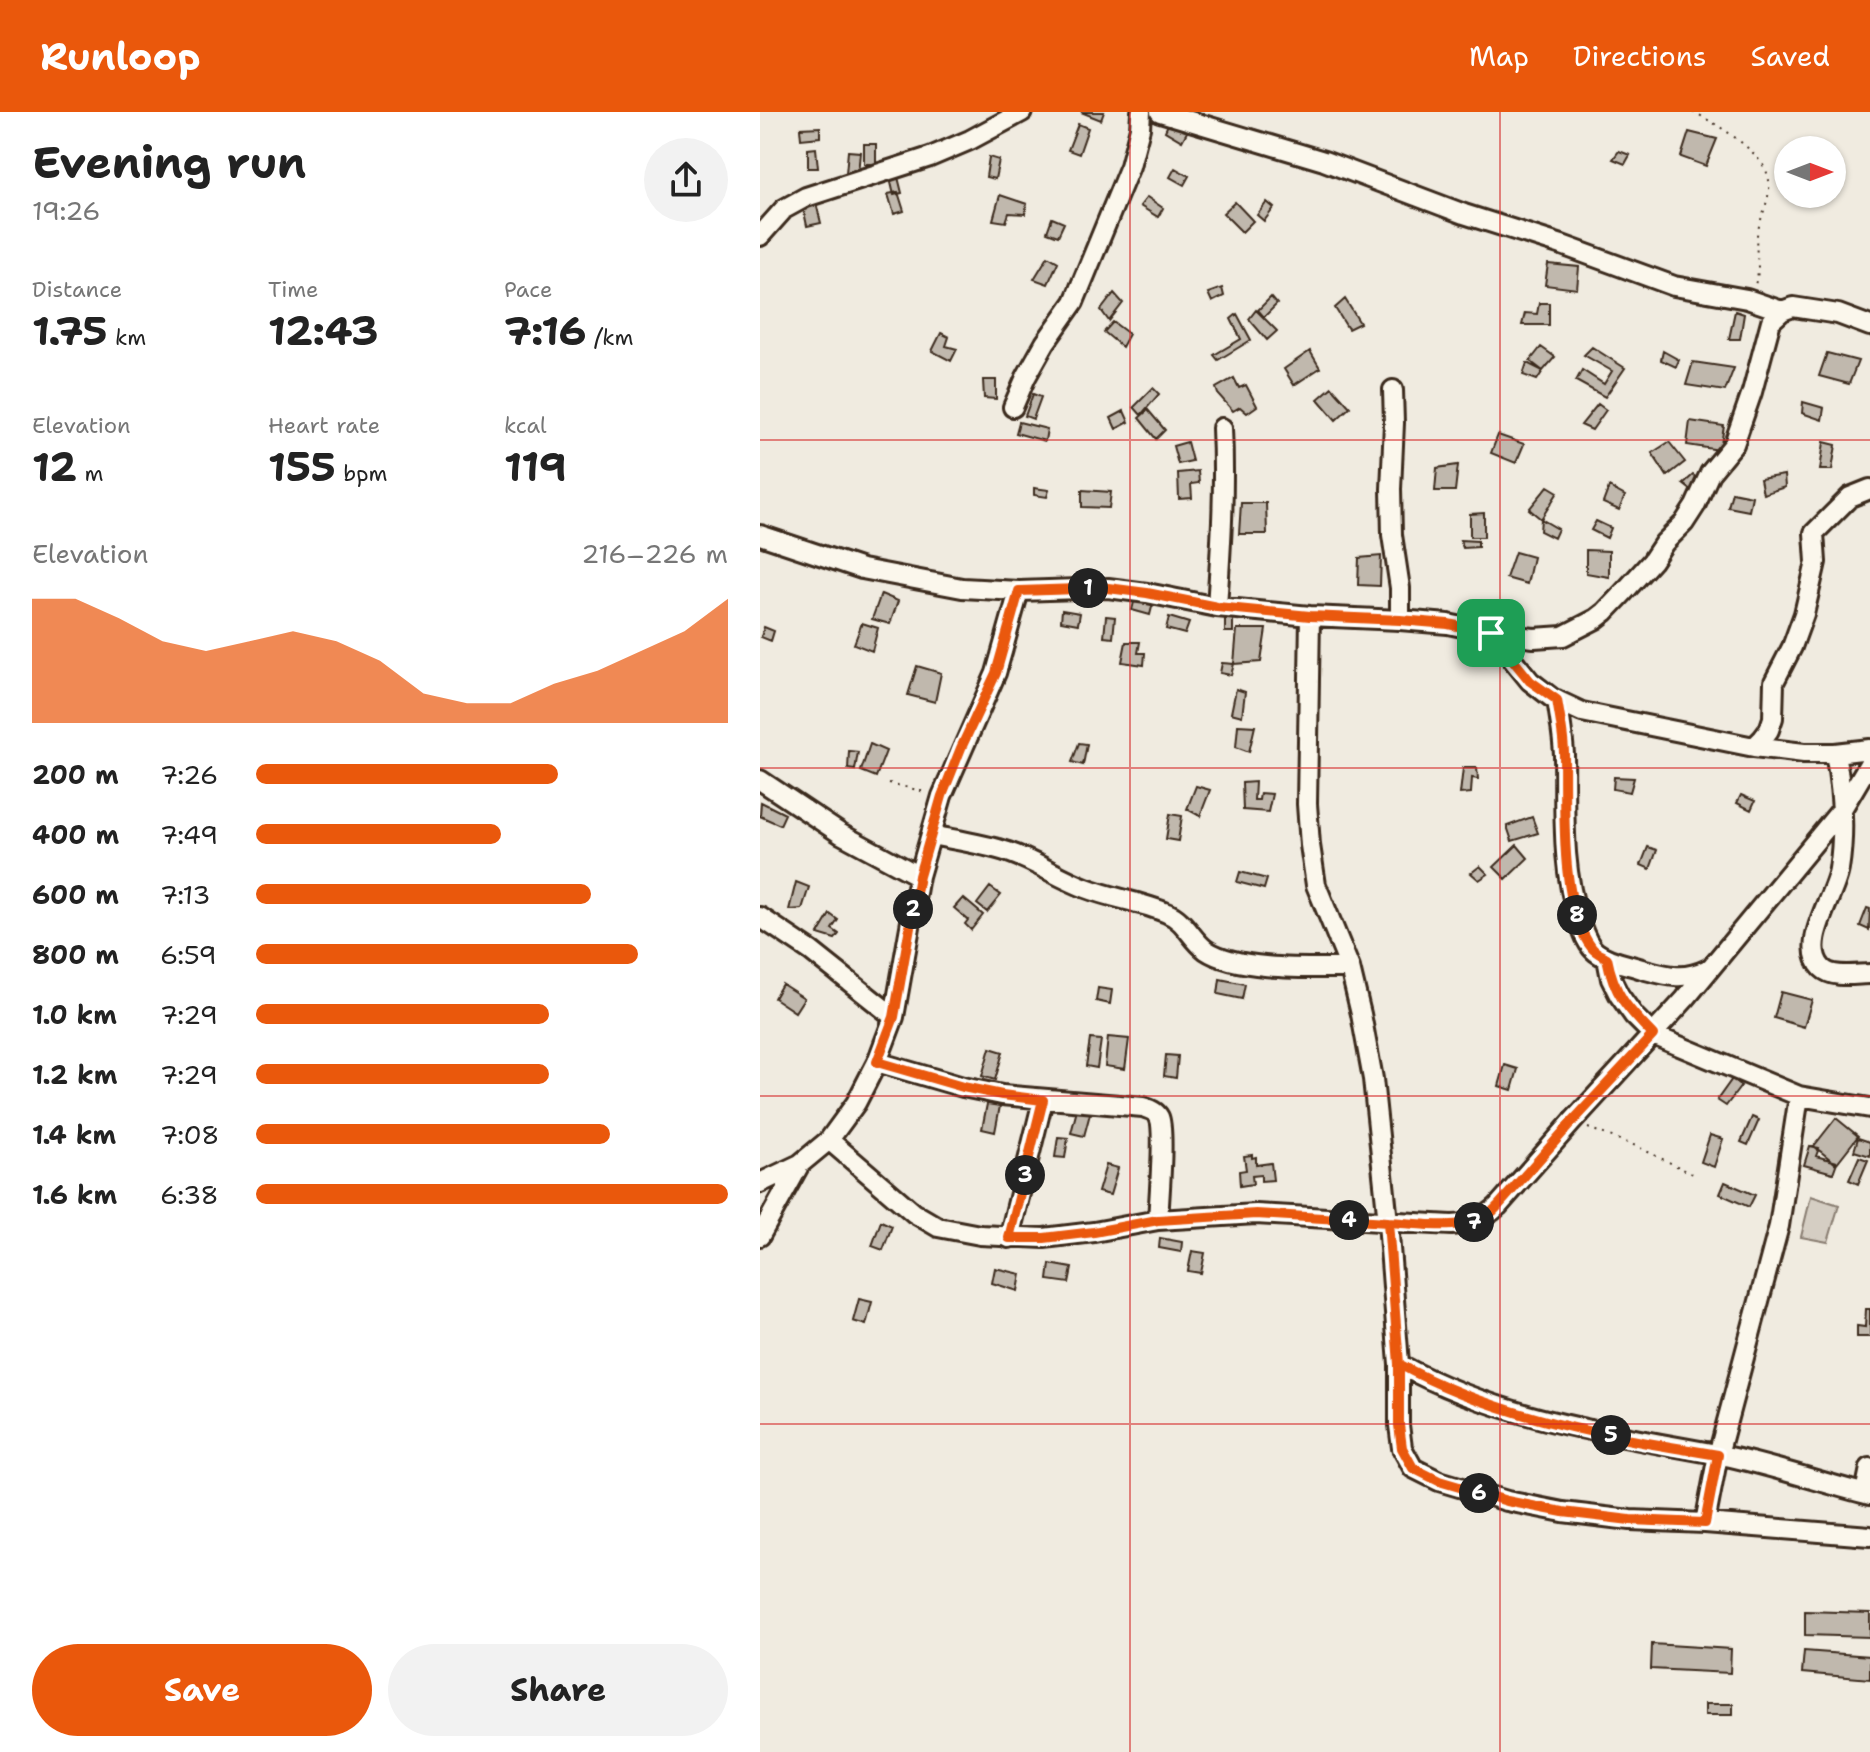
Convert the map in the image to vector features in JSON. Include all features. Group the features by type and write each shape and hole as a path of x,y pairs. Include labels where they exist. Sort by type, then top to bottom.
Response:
{"street":[{"path":"760,236 784,209 806,197 930,157 1022,112"},
{"path":"1013,407 1045,343 1074,302 1130,166 1141,112"},
{"path":"1160,112 1324,161 1464,214 1562,245 1674,286 1747,299 1782,311"},
{"path":"760,535 862,569 962,588 1019,591 1108,588 1217,607 1448,624 1534,638 1563,636 1596,619 1684,523 1710,473 1734,444 1771,321 1782,311 1793,307 1838,314 1870,326"},
{"path":"1393,390 1392,535 1400,588 1400,620"},
{"path":"1217,607 1223,525 1222,428"},
{"path":"1754,747 1769,730 1773,718 1774,682 1804,614 1816,562 1814,533 1850,497 1870,489"},
{"path":"760,1183 800,1164 829,1140 856,1103 877,1062 894,1017 919,876 942,796 996,673 1019,591"},
{"path":"1310,616 1307,804 1310,845 1316,885 1350,968 1373,1079 1399,1364 1399,1425 1402,1448 1413,1468 1439,1481 1507,1501 1563,1512 1630,1520 1870,1536"},
{"path":"1491,633 1530,681 1557,700 1582,712 1754,747 1804,753 1870,749"},
{"path":"1557,700 1564,754 1563,816 1567,863 1574,904 1584,934 1594,950 1607,958 1677,977 1693,976 1710,968"},
{"path":"1835,753 1842,809 1839,871 1815,937 1816,956 1823,969 1836,975 1870,974"},
{"path":"829,1140 914,1213 938,1227 980,1235 1044,1238 1158,1220 1256,1214 1468,1224 1486,1217 1498,1206 1653,1035 1842,809 1870,762"},
{"path":"760,780 841,834 919,876"},
{"path":"931,835 1008,852 1083,887 1174,916 1204,948 1218,956 1250,963 1302,968 1350,968"},
{"path":"760,917 811,951 894,1017"},
{"path":"1607,958 1611,979 1619,995 1653,1035 1799,1096 1870,1108"},
{"path":"877,1062 1002,1095 1143,1107 1154,1111 1160,1119 1161,1134 1158,1220"},
{"path":"1705,1523 1718,1455 1779,1226 1799,1096"},
{"path":"1009,1238 1043,1100"},
{"path":"760,1236 800,1164"},
{"path":"1399,1364 1468,1397 1530,1416 1656,1445 1718,1455 1868,1494 1870,1468"}],"path":[{"path":"1693,112 1742,143 1763,164 1769,177 1769,190 1757,232 1757,280 1747,299"},
{"path":"889,783 942,796"},
{"path":"1572,1122 1636,1146 1697,1176"}],"shaded area":[{"path":"1811,1196 1839,1205 1828,1242 1801,1237"}],"building":[{"path":"1081,112 1104,112 1101,120"},
{"path":"1169,122 1187,132 1182,141 1165,131"},
{"path":"1078,124 1088,128 1079,154 1068,150"},
{"path":"820,127 820,137 801,139 800,128"},
{"path":"1689,132 1717,139 1706,166 1681,157"},
{"path":"864,144 876,144 876,164 864,164"},
{"path":"816,148 818,168 808,168 808,149"},
{"path":"848,151 860,152 858,174 846,173"},
{"path":"1619,151 1630,155 1625,164 1613,159"},
{"path":"989,157 999,160 995,179 986,177"},
{"path":"1175,168 1189,176 1184,185 1170,177"},
{"path":"897,173 902,193 894,195 889,174"},
{"path":"898,192 904,211 894,214 888,194"},
{"path":"1000,195 1027,204 1025,214 1009,213 1006,222 993,220"},
{"path":"1147,197 1163,208 1158,217 1140,206"},
{"path":"815,199 821,223 807,226 802,202"},
{"path":"1235,202 1253,221 1242,232 1223,213"},
{"path":"1267,202 1274,208 1264,221 1257,215"},
{"path":"1052,218 1064,223 1058,236 1047,232"},
{"path":"1048,256 1058,262 1048,284 1034,279"},
{"path":"1548,264 1579,267 1577,289 1545,285"},
{"path":"1222,288 1224,296 1212,302 1208,293"},
{"path":"1114,293 1123,303 1109,321 1101,310"},
{"path":"1271,297 1277,304 1264,317 1258,310"},
{"path":"1345,299 1360,323 1348,329 1335,308"},
{"path":"1539,303 1549,303 1549,325 1522,325 1525,313 1537,314"},
{"path":"1256,310 1277,331 1267,340 1249,319"},
{"path":"1735,311 1744,314 1740,339 1729,339"},
{"path":"1237,314 1251,340 1218,360 1214,355 1241,339 1231,319"},
{"path":"1113,322 1129,334 1122,347 1104,332"},
{"path":"941,333 949,337 946,346 957,349 951,361 932,351"},
{"path":"1541,347 1555,357 1543,371 1530,361"},
{"path":"1592,347 1625,368 1605,397 1576,381 1582,370 1604,384 1612,371 1584,355"},
{"path":"1310,351 1320,368 1294,385 1284,369"},
{"path":"1663,351 1679,360 1676,367 1661,360"},
{"path":"1827,353 1858,361 1849,384 1819,376"},
{"path":"1693,362 1734,368 1725,391 1686,385"},
{"path":"1527,363 1543,371 1537,380 1523,375"},
{"path":"1234,378 1239,388 1246,385 1257,406 1247,413 1240,407 1233,411 1218,394 1216,388"},
{"path":"983,380 996,380 996,399 984,398"},
{"path":"1332,387 1350,407 1336,420 1318,399"},
{"path":"1153,388 1159,394 1141,415 1134,407"},
{"path":"1033,394 1041,397 1033,419 1025,416"},
{"path":"1803,402 1824,408 1822,420 1802,413"},
{"path":"1598,404 1606,410 1592,430 1581,425"},
{"path":"1148,410 1165,430 1156,439 1139,418"},
{"path":"1124,411 1129,422 1116,429 1111,418"},
{"path":"1690,421 1724,426 1720,450 1687,445"},
{"path":"1019,422 1047,429 1045,441 1016,433"},
{"path":"1498,435 1524,444 1516,463 1491,453"},
{"path":"1187,442 1192,461 1178,464 1173,446"},
{"path":"1669,442 1685,462 1667,476 1652,453"},
{"path":"1824,442 1836,445 1832,470 1820,470"},
{"path":"1458,465 1455,491 1435,491 1437,468"},
{"path":"1198,471 1199,483 1191,484 1192,498 1179,499 1178,473"},
{"path":"1693,475 1701,481 1692,491 1683,484"},
{"path":"1784,475 1785,487 1763,494 1760,479"},
{"path":"1548,486 1558,492 1541,519 1529,509"},
{"path":"1609,487 1625,496 1619,510 1603,503"},
{"path":"1034,488 1049,490 1047,497 1034,495"},
{"path":"1082,490 1111,492 1109,508 1082,507"},
{"path":"1732,492 1752,496 1749,511 1728,507"},
{"path":"1241,503 1266,503 1267,534 1239,534"},
{"path":"1484,513 1484,537 1470,537 1470,514"},
{"path":"1541,519 1558,529 1554,538 1540,531"},
{"path":"1596,521 1611,528 1607,538 1591,530"},
{"path":"1460,540 1478,541 1478,547 1463,548"},
{"path":"1586,550 1609,551 1609,577 1586,573"},
{"path":"1515,552 1533,557 1527,584 1506,578"},
{"path":"1381,556 1380,586 1358,585 1359,558"},
{"path":"881,594 898,601 890,624 872,619"},
{"path":"1135,598 1153,603 1150,615 1132,610"},
{"path":"1062,610 1080,613 1078,624 1061,621"},
{"path":"1106,616 1115,617 1113,638 1104,637"},
{"path":"1169,617 1189,623 1185,634 1166,629"},
{"path":"1225,618 1233,618 1233,632 1225,632"},
{"path":"862,623 878,628 872,651 854,644"},
{"path":"764,627 774,631 771,641 761,637"},
{"path":"1237,629 1266,629 1261,662 1234,664"},
{"path":"1126,642 1140,642 1138,653 1145,653 1144,665 1122,662"},
{"path":"1222,663 1234,664 1231,675 1220,673"},
{"path":"917,666 941,673 935,702 908,695"},
{"path":"1236,689 1245,692 1242,716 1231,713"},
{"path":"1238,725 1255,726 1249,752 1236,747"},
{"path":"1079,743 1087,744 1083,765 1072,762"},
{"path":"870,744 886,751 876,777 861,771"},
{"path":"849,751 858,752 855,770 848,769"},
{"path":"1463,768 1477,768 1478,779 1472,778 1471,793 1460,794"},
{"path":"1614,777 1634,778 1630,792 1613,789"},
{"path":"1255,782 1254,800 1259,800 1260,793 1272,794 1268,812 1243,810 1242,783"},
{"path":"1196,786 1210,790 1200,816 1187,809"},
{"path":"1741,795 1755,801 1751,810 1737,803"},
{"path":"761,802 785,814 780,825 760,816"},
{"path":"1170,814 1182,816 1178,841 1166,839"},
{"path":"1532,817 1538,833 1512,841 1507,826"},
{"path":"1517,845 1528,858 1506,879 1494,867"},
{"path":"1648,847 1657,850 1650,869 1641,865"},
{"path":"1480,866 1488,874 1479,880 1471,873"},
{"path":"1240,872 1267,879 1264,889 1237,882"},
{"path":"796,882 809,887 802,909 789,910"},
{"path":"990,887 1001,895 987,912 977,904"},
{"path":"963,898 983,915 971,930 965,924 968,920 954,908"},
{"path":"1867,908 1870,909 1869,930 1860,926"},
{"path":"830,914 838,920 832,929 839,934 835,939 818,934"},
{"path":"1220,979 1245,984 1242,999 1218,994"},
{"path":"782,984 804,998 795,1012 774,998"},
{"path":"1098,988 1112,990 1110,1004 1096,1001"},
{"path":"1781,992 1812,1000 1804,1027 1774,1018"},
{"path":"1108,1037 1129,1039 1125,1069 1105,1066"},
{"path":"1090,1039 1101,1040 1097,1068 1086,1066"},
{"path":"990,1048 1003,1052 995,1080 982,1076"},
{"path":"1166,1055 1178,1056 1176,1078 1164,1076"},
{"path":"1505,1065 1518,1069 1512,1090 1499,1086"},
{"path":"1732,1079 1741,1086 1726,1106 1717,1100"},
{"path":"987,1104 1000,1106 995,1132 982,1129"},
{"path":"1078,1106 1091,1110 1084,1136 1071,1133"},
{"path":"1752,1117 1759,1120 1748,1145 1741,1142"},
{"path":"1836,1118 1858,1136 1836,1164 1814,1146"},
{"path":"1710,1135 1723,1139 1714,1167 1701,1162"},
{"path":"1058,1137 1068,1138 1065,1158 1055,1157"},
{"path":"1858,1138 1870,1142 1870,1156 1854,1151"},
{"path":"1810,1146 1819,1148 1816,1156 1837,1162 1833,1173 1804,1165"},
{"path":"1252,1155 1252,1158 1256,1157 1256,1165 1271,1163 1273,1180 1261,1181 1261,1175 1252,1176 1253,1184 1240,1186 1239,1171 1246,1170 1244,1156"},
{"path":"1859,1157 1868,1160 1858,1184 1849,1180"},
{"path":"1106,1165 1118,1168 1110,1195 1098,1192"},
{"path":"1725,1182 1755,1195 1749,1207 1720,1194"},
{"path":"881,1221 892,1226 883,1250 872,1246"},
{"path":"1160,1238 1182,1242 1181,1252 1159,1248"},
{"path":"1192,1251 1205,1253 1201,1273 1188,1271"},
{"path":"1050,1264 1072,1268 1069,1283 1048,1280"},
{"path":"995,1268 1021,1274 1018,1291 992,1283"},
{"path":"859,1299 872,1302 866,1325 853,1321"},
{"path":"1866,1309 1870,1309 1870,1337 1857,1337 1857,1326 1865,1327"},
{"path":"1805,1611 1870,1613 1870,1637 1805,1635"},
{"path":"1652,1644 1731,1649 1730,1673 1651,1669"},
{"path":"1804,1651 1870,1656 1870,1679 1802,1673"},
{"path":"1705,1704 1733,1704 1733,1715 1705,1715"}],"route":[{"path":"1491,633 1448,624 1217,607 1108,588 1019,591 996,673 942,796 919,876 894,1017 877,1062 963,1087 1043,1100 1009,1238 1044,1238 1094,1232 1158,1220 1256,1214 1388,1222 1399,1364 1468,1397 1530,1416 1656,1445 1718,1455 1705,1523 1630,1520 1507,1501 1439,1481 1413,1468 1402,1448 1388,1222 1452,1225 1468,1224 1486,1217 1653,1035 1619,995 1611,979 1607,958 1594,950 1584,934 1574,904 1563,816 1564,754 1557,700 1530,681 1491,633"}]}
